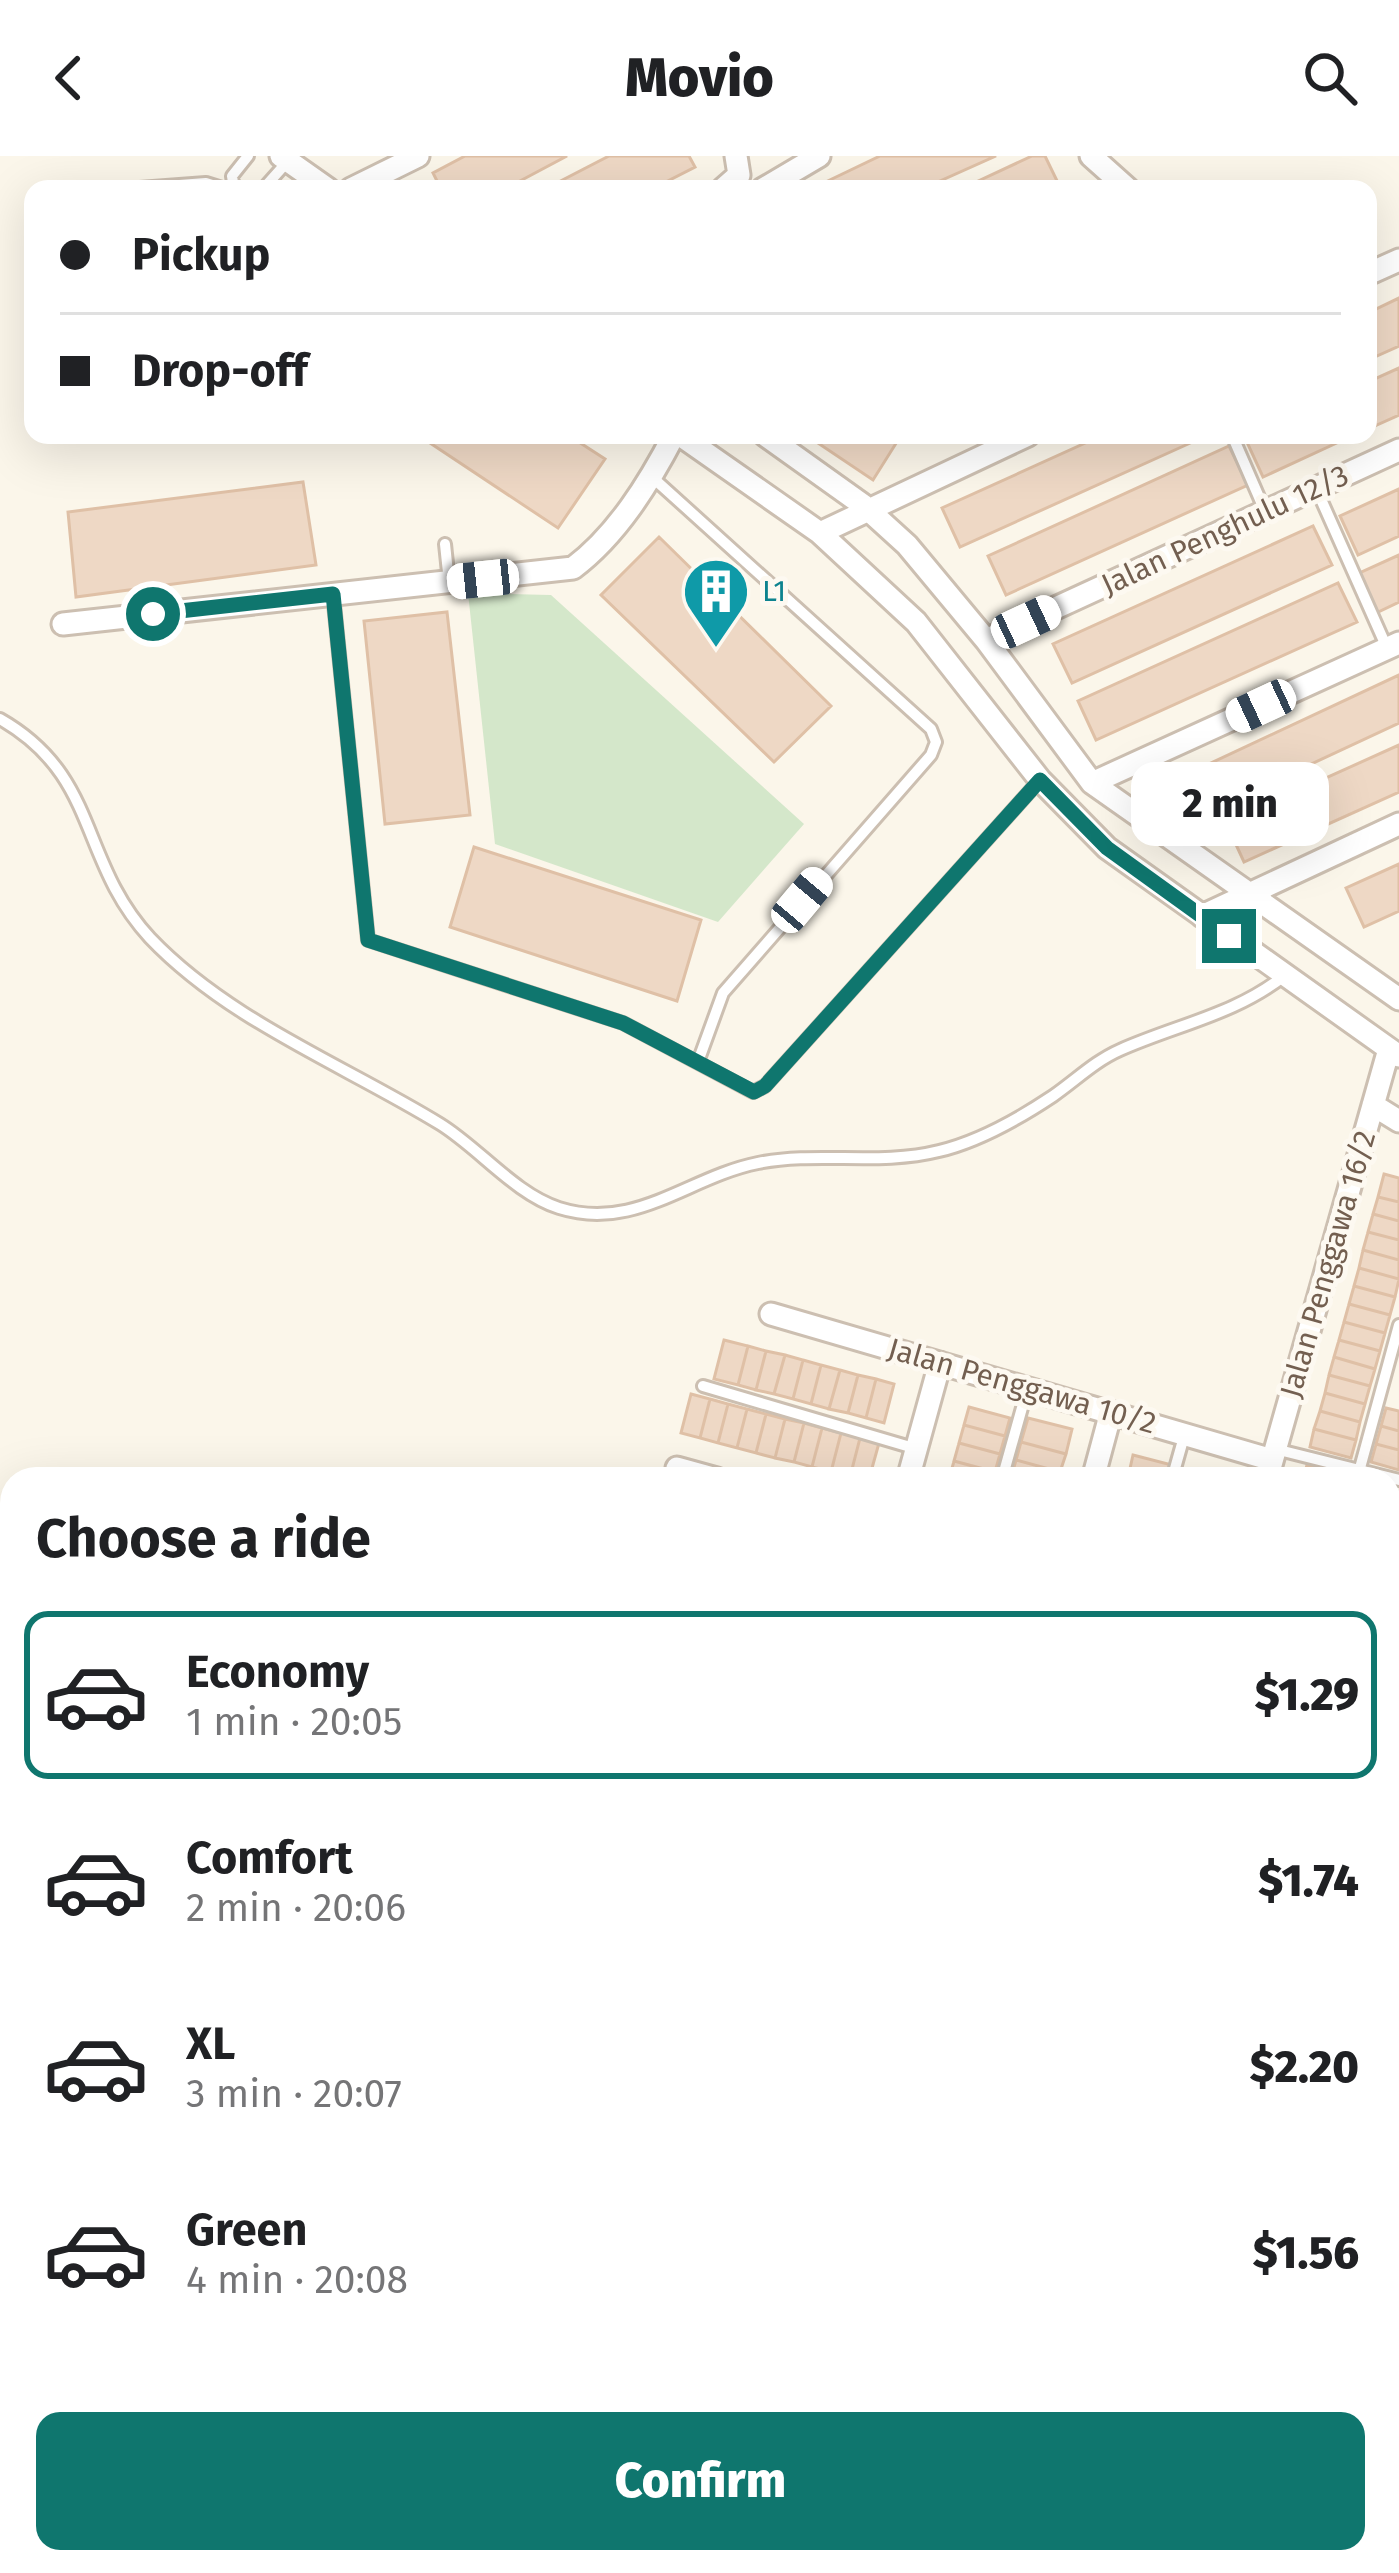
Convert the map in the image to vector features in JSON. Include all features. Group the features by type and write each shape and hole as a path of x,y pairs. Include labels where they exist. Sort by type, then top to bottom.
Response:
{"street":[{"path":"374,166 418,156"},
{"path":"779,180 819,156"},
{"path":"1091,156 1118,180"},
{"path":"284,158 315,180"},
{"path":"63,624 573,568 594,552 672,444"},
{"path":"690,444 820,533 916,622 1040,780 1107,848 1394,1053"},
{"path":"777,444 869,510 907,545 986,640 1091,783 1399,998"},
{"path":"820,533 1009,444"},
{"name":"Jalan Penghulu 12/3","path":"986,640 1399,449"},
{"path":"1091,783 1393,646"},
{"path":"1202,916 1399,824"},
{"name":"Jalan Penggawa 16/2","path":"1272,1462 1373,1105 1394,1053"},
{"path":"1373,1105 1399,1120"},
{"name":"Jalan Penggawa 10/2","path":"771,1315 1272,1462"},
{"path":"911,1467 940,1363"},
{"path":"1096,1467 1112,1412"}],"lane":[{"path":"1236,444 1265,511"},
{"path":"652,477 931,729 936,742 931,755 723,993 699,1059"},
{"path":"1316,488 1393,646"},
{"path":"445,544 449,582"},
{"path":"333,594 368,940 623,1023 754,1092 765,1086 1040,780"},
{"path":"0,719 54,758 78,797 104,875 151,938 234,1005 442,1125 557,1208 607,1214 640,1210 760,1162 891,1159 941,1151 1052,1097 1117,1051 1257,997 1285,975"},
{"path":"1361,1467 1399,1324"},
{"path":"703,1386 916,1448"},
{"path":"1005,1467 1027,1388"},
{"path":"1175,1467 1185,1433"},
{"path":"1272,1462 1308,1467"}],"green space":[{"path":"468,593 551,595 804,824 718,922 495,844"}],"building":[{"path":"465,156 567,156 522,180 436,180 433,173"},
{"path":"609,156 689,156 695,167 670,180 562,180"},
{"path":"880,156 996,156 942,180 830,180"},
{"path":"1032,156 1045,156 1057,180 980,180"},
{"path":"1399,298 1399,346 1377,356 1377,309"},
{"path":"1399,368 1399,415 1377,425 1377,378"},
{"path":"432,444 582,444 605,459 558,528"},
{"path":"819,444 896,444 873,480"},
{"path":"1083,444 1188,444 960,547 942,508"},
{"path":"1248,444 1334,444 1263,477"},
{"path":"1229,446 1248,485 1006,595 988,556"},
{"path":"303,482 316,565 76,597 68,512"},
{"path":"1399,489 1399,536 1358,555 1340,516"},
{"path":"1313,526 1332,565 1072,683 1053,644"},
{"name":"L1","path":"659,537 831,706 774,762 601,595"},
{"path":"1399,555 1399,602 1374,614 1355,575"},
{"path":"1338,583 1357,622 1096,740 1078,701"},
{"path":"447,612 470,815 385,824 364,621"},
{"path":"1399,675 1399,723 1200,816 1181,777"},
{"path":"1399,745 1399,792 1244,862 1226,823"},
{"path":"474,847 701,920 677,1001 450,927"},
{"path":"1399,864 1399,911 1364,927 1346,888"},
{"path":"1384,1174 1399,1178 1399,1202 1378,1197"},
{"path":"1378,1197 1399,1202 1399,1221 1373,1214"},
{"path":"1373,1214 1399,1221 1399,1240 1368,1232"},
{"path":"1368,1232 1399,1240 1399,1260 1363,1250"},
{"path":"1363,1250 1399,1260 1399,1279 1359,1268"},
{"path":"1359,1268 1399,1279 1395,1297 1354,1286"},
{"path":"1354,1286 1395,1297 1390,1315 1349,1304"},
{"path":"1349,1304 1390,1315 1385,1333 1344,1322"},
{"path":"1344,1322 1385,1333 1380,1351 1339,1340"},
{"path":"724,1340 748,1346 738,1385 714,1379"},
{"path":"1339,1340 1380,1351 1375,1369 1334,1357"},
{"path":"748,1346 766,1351 756,1390 738,1385"},
{"path":"766,1351 785,1355 774,1394 756,1390"},
{"path":"785,1355 803,1360 793,1399 774,1394"},
{"path":"1334,1357 1375,1369 1370,1386 1329,1375"},
{"path":"803,1360 821,1365 811,1404 793,1399"},
{"path":"821,1365 840,1370 829,1409 811,1404"},
{"path":"840,1370 858,1375 848,1413 829,1409"},
{"path":"858,1375 876,1379 866,1418 848,1413"},
{"path":"1329,1375 1370,1386 1365,1404 1325,1393"},
{"path":"876,1379 894,1384 884,1423 866,1418"},
{"path":"1325,1393 1365,1404 1360,1422 1320,1411"},
{"path":"691,1394 710,1399 700,1438 681,1433"},
{"path":"710,1399 728,1404 718,1443 700,1438"},
{"path":"728,1404 747,1409 737,1448 718,1443"},
{"path":"969,1407 1010,1418 1005,1436 964,1425"},
{"path":"1386,1408 1399,1411 1399,1431 1381,1426"},
{"path":"747,1409 766,1414 756,1453 737,1448"},
{"path":"1320,1411 1360,1422 1356,1440 1314,1429"},
{"path":"766,1414 785,1419 775,1458 756,1453"},
{"path":"1028,1418 1072,1429 1066,1454 1021,1442"},
{"path":"785,1419 804,1423 794,1462 775,1458"},
{"path":"804,1423 822,1428 812,1467 794,1462"},
{"path":"964,1425 1005,1436 1000,1454 959,1443"},
{"path":"1381,1426 1399,1431 1399,1450 1376,1444"},
{"path":"822,1428 841,1433 832,1467 812,1467"},
{"path":"1314,1429 1356,1440 1351,1458 1310,1447"},
{"path":"841,1433 860,1438 853,1467 832,1467"},
{"path":"860,1438 879,1443 872,1467 853,1467"},
{"path":"1021,1442 1066,1454 1062,1467 1016,1460"},
{"path":"959,1443 1000,1454 996,1467 954,1461"},
{"path":"1376,1444 1399,1450 1399,1467 1371,1462"},
{"path":"1133,1455 1172,1465 1171,1467 1130,1467"},
{"path":"1016,1460 1042,1467 1014,1467"}],"place":[{"name":"L1","path":"716,650"}],"route":[{"path":"153,614 333,594 368,940 623,1023 754,1092 765,1086 1040,780 1107,848 1229,936"}]}
